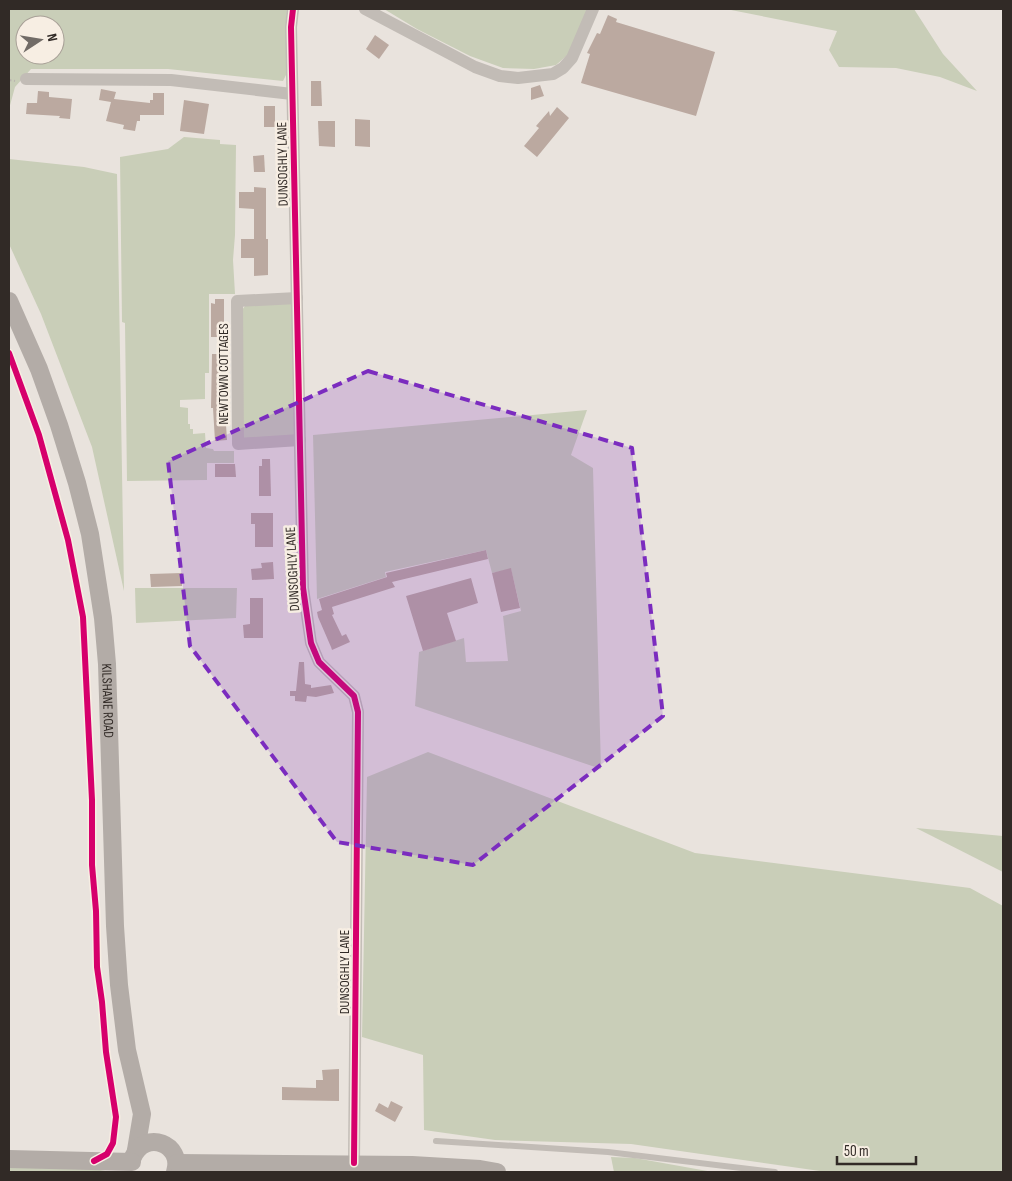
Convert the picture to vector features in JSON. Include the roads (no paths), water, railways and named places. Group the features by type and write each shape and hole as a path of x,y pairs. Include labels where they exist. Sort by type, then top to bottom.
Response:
{"street":[{"name":"DUNSOGHLY LANE","path":"293,9 291,27 292,94 304,588 311,643 319,662 354,696 358,712 354,1164"},
{"path":"365,9 475,68 500,76 518,78 553,74 563,68 572,58 593,9"},
{"path":"26,79 171,80 292,94"},
{"name":"NEWTOWN COTTAGES","path":"297,298 237,301 238,444 300,440"},
{"name":"KILSHANE ROAD","path":"9,301 39,369 60,425 77,483 92,550 103,618 107,664 115,926 119,985 127,1050 142,1114 160,1142 172,1150 176,1167"},
{"name":"KILSHANE ROAD","path":"134,1162 142,1114"},
{"path":"9,1159 134,1162 147,1143 160,1142"},
{"path":"176,1167 354,1164 472,1168 497,1172"}],"lane":[{"path":"436,1141 608,1152 775,1172"}]}
